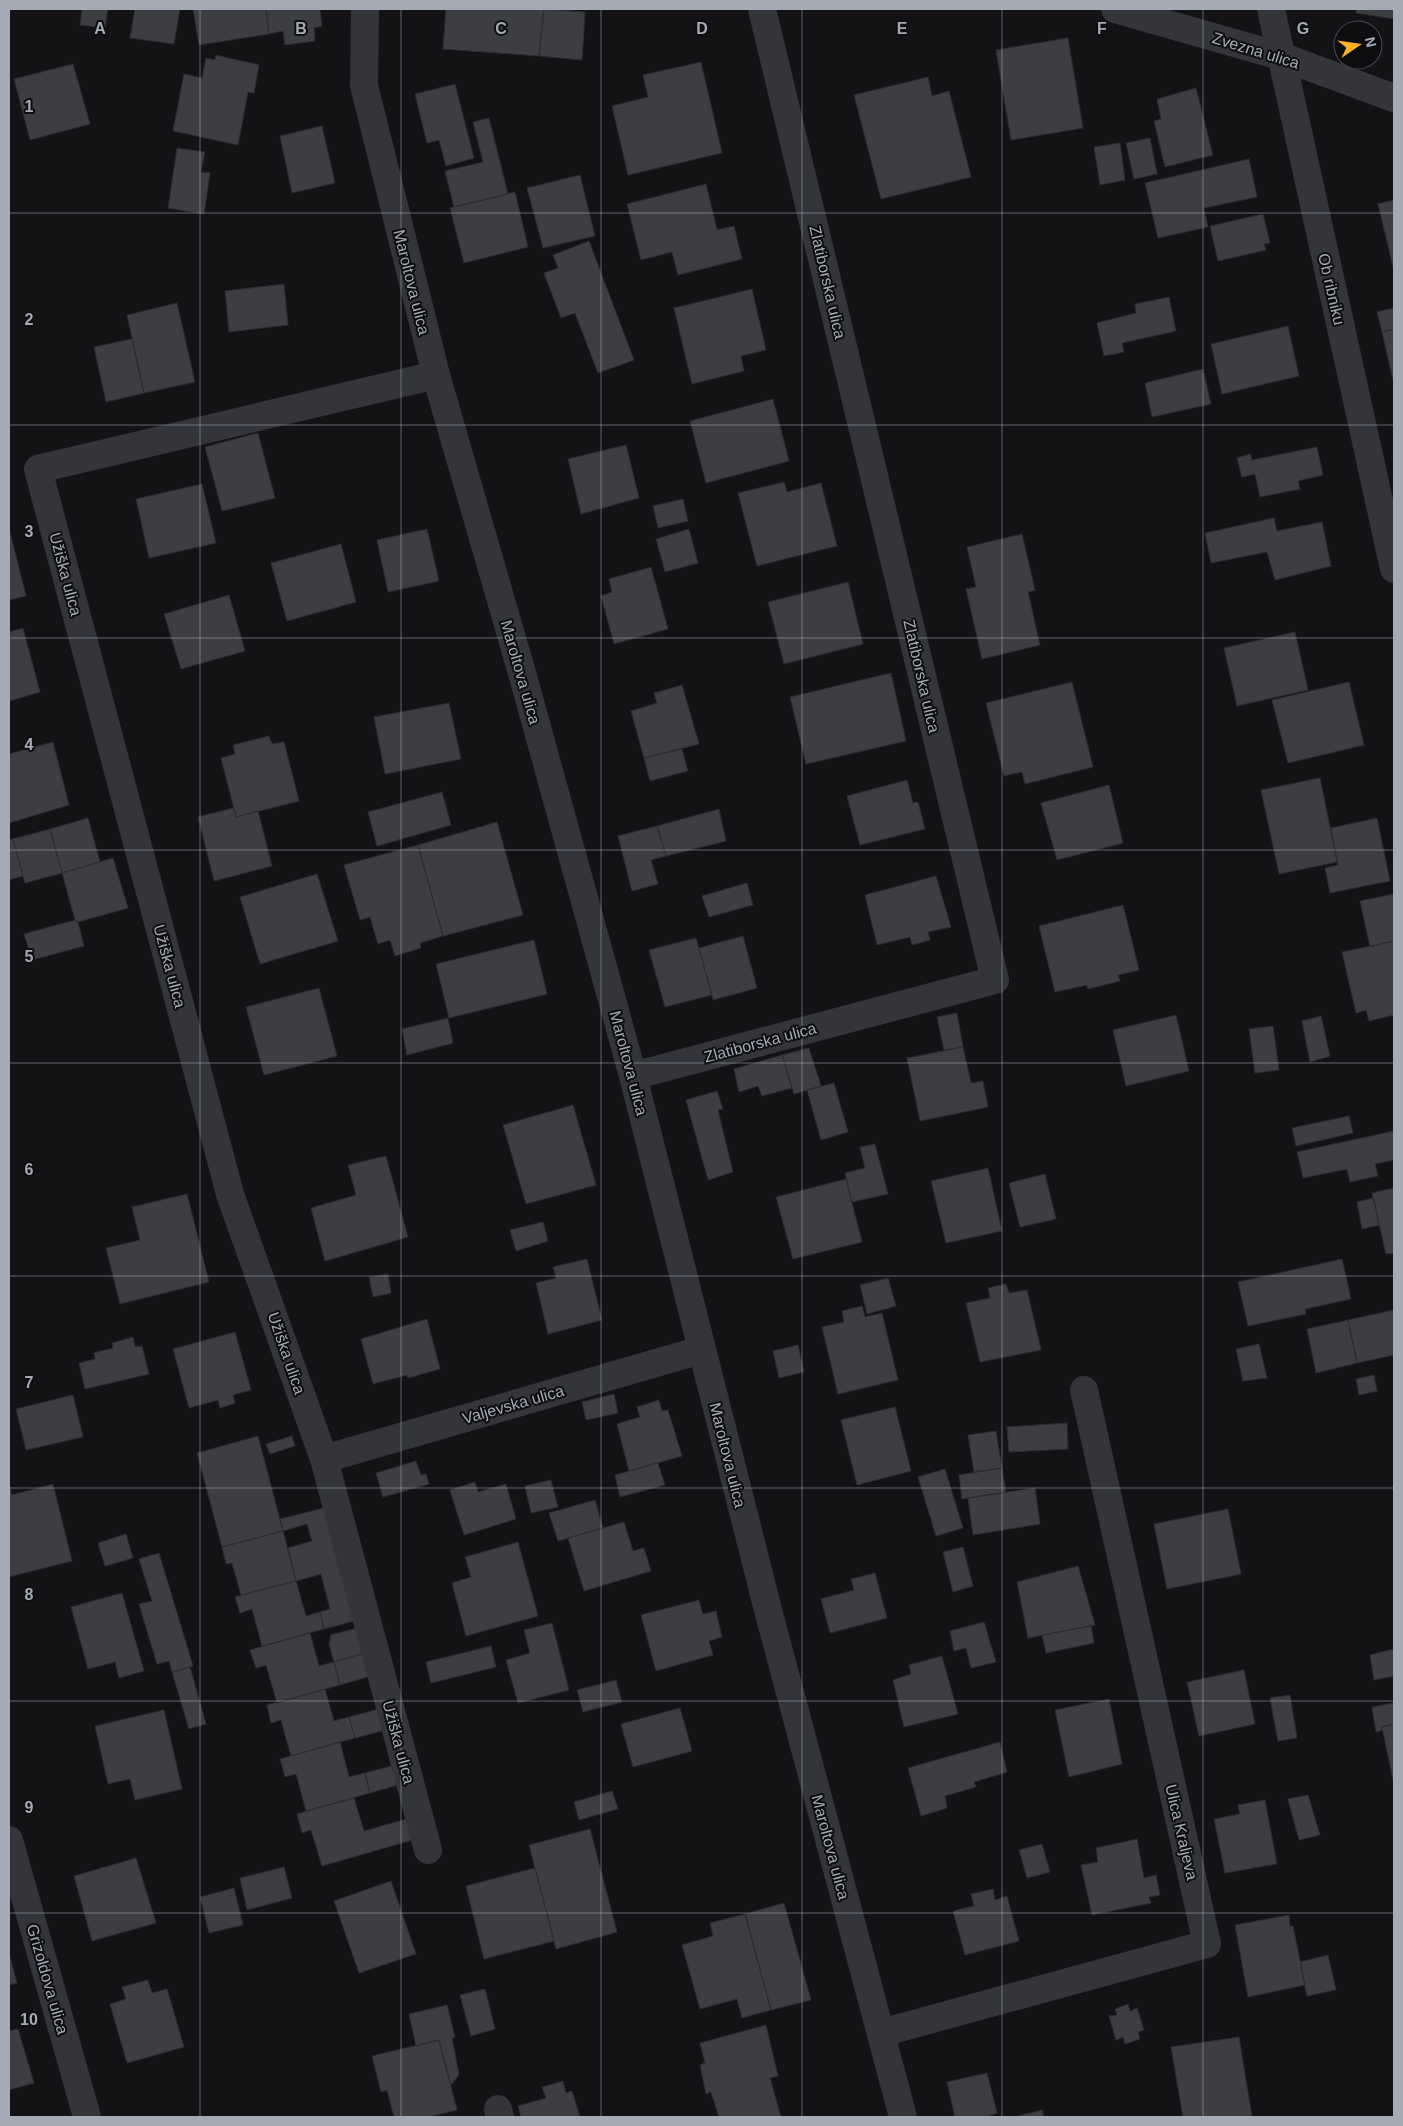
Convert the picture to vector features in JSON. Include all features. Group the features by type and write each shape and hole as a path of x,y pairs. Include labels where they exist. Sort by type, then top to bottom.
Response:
{"street":[{"name":"Maroltova ulica","path":"364,9 364,84 436,375 524,680 633,1076 768,1610 903,2117"},
{"name":"Zlatiborska ulica","path":"633,1076 995,980 762,9"},
{"name":"Zvezna ulica","path":"1115,9 1280,56 1394,98"},
{"name":"Ob ribniku","path":"1271,9 1394,569"},
{"name":"Užiška ulica","path":"428,1850 324,1459 230,1194 38,469 436,375"},
{"name":"Valjevska ulica","path":"324,1459 701,1350"},
{"name":"Ulica Kraljeva","path":"881,2033 1207,1944 1084,1390"},
{"name":"Grizoldova ulica","path":"9,1840 87,2117"}],"building":[{"path":"82,9 108,9 105,28 80,25"},
{"path":"135,9 180,9 174,44 130,38"},
{"path":"193,9 266,9 269,34 199,45"},
{"path":"266,9 320,9 322,26 314,28 315,41 285,45 283,31 269,34"},
{"path":"446,9 544,9 539,56 443,49"},
{"path":"544,9 585,12 582,60 539,56"},
{"path":"1357,9 1394,9 1394,19 1356,13"},
{"path":"1068,38 1083,128 1011,140 996,50"},
{"path":"216,55 259,65 254,93 248,92 238,145 173,131 184,74 202,78 206,58 215,60"},
{"path":"701,62 722,153 628,175 612,106 648,97 643,75"},
{"path":"73,64 90,124 30,140 14,79"},
{"path":"928,77 932,96 949,91 971,177 881,199 854,95"},
{"path":"455,84 474,158 446,166 439,140 427,143 415,94"},
{"path":"1196,88 1213,155 1165,167 1154,121 1161,119 1157,99"},
{"path":"489,118 508,194 454,207 445,171 483,162 473,122"},
{"path":"322,126 335,183 292,193 280,136"},
{"path":"1150,138 1157,174 1134,179 1126,143"},
{"path":"1120,143 1125,180 1100,185 1094,147"},
{"path":"177,148 205,152 201,172 210,173 204,214 168,208"},
{"path":"1249,159 1257,197 1204,208 1208,227 1158,238 1145,183"},
{"path":"580,175 595,236 543,248 527,188"},
{"path":"706,184 717,230 734,226 742,259 678,275 672,252 641,260 627,204"},
{"path":"515,192 528,247 464,263 450,208"},
{"path":"1394,200 1394,271 1378,204"},
{"path":"1263,214 1270,243 1264,244 1266,250 1218,261 1210,226"},
{"path":"589,241 634,360 598,373 575,313 561,318 544,273 558,268 553,255"},
{"path":"284,284 288,325 229,332 225,291"},
{"path":"752,289 766,350 741,356 744,371 692,384 674,308"},
{"path":"1169,297 1176,331 1122,343 1124,352 1104,356 1097,323 1136,313 1135,304"},
{"path":"177,303 195,382 144,393 127,315"},
{"path":"1394,308 1394,329 1382,332 1377,312"},
{"path":"1288,326 1299,376 1222,394 1211,344"},
{"path":"1394,329 1394,384 1382,332"},
{"path":"132,339 144,393 106,402 94,347"},
{"path":"1203,369 1211,404 1152,417 1145,383"},
{"path":"773,399 789,461 706,483 690,421"},
{"path":"258,433 275,498 222,511 205,447"},
{"path":"626,445 639,498 581,514 568,459"},
{"path":"1317,447 1323,475 1298,481 1300,489 1260,497 1255,474 1242,477 1237,458 1250,454 1252,460"},
{"path":"784,482 787,492 821,483 837,546 757,566 738,493"},
{"path":"202,484 216,543 149,558 136,499"},
{"path":"683,499 688,521 658,528 653,506"},
{"path":"1274,518 1277,531 1322,522 1331,566 1275,580 1267,552 1211,563 1205,533"},
{"path":"9,528 26,596 9,600"},
{"path":"427,529 439,581 388,592 377,540"},
{"path":"689,529 698,563 665,572 656,539"},
{"path":"1022,534 1035,590 1028,592 1040,645 982,659 966,589 976,587 967,547"},
{"path":"341,544 356,602 287,621 271,563"},
{"path":"651,567 668,629 614,644 601,596 612,592 609,579"},
{"path":"848,582 863,644 784,664 768,602"},
{"path":"229,595 245,651 181,669 164,614"},
{"path":"23,628 40,692 9,701 9,632"},
{"path":"1295,632 1308,690 1237,706 1224,648"},
{"path":"891,673 906,741 806,764 790,697"},
{"path":"1072,682 1093,767 1025,784 1022,772 1004,776 986,703"},
{"path":"1349,682 1364,745 1288,763 1272,700"},
{"path":"682,685 699,744 644,758 631,711 657,703 654,693"},
{"path":"449,703 461,759 385,774 374,717"},
{"path":"269,736 272,744 284,742 299,801 236,817 221,758 235,754 233,745"},
{"path":"53,742 69,805 9,823 9,754"},
{"path":"682,749 688,771 650,781 644,758"},
{"path":"1320,778 1337,862 1279,874 1261,790"},
{"path":"907,780 913,803 918,802 925,829 860,845 847,796"},
{"path":"1109,785 1123,843 1057,860 1041,803"},
{"path":"442,792 451,825 377,846 368,812"},
{"path":"233,808 236,817 258,811 272,866 214,881 198,817"},
{"path":"719,809 726,841 666,856 657,826"},
{"path":"88,818 100,862 62,873 50,829"},
{"path":"1377,818 1390,881 1330,893 1325,868 1338,865 1331,828"},
{"path":"497,822 523,915 443,936 418,845"},
{"path":"657,826 666,856 651,860 658,884 632,891 618,836"},
{"path":"50,829 62,873 25,883 13,839"},
{"path":"13,839 23,876 9,880 9,840"},
{"path":"418,845 443,936 420,943 421,948 395,956 390,940 378,944 370,917 360,920 344,865"},
{"path":"113,858 128,908 78,922 75,920 62,873"},
{"path":"317,874 338,941 260,964 240,897"},
{"path":"936,876 951,927 928,932 930,940 912,945 910,937 877,945 865,895"},
{"path":"747,883 753,905 709,917 702,896"},
{"path":"1394,894 1394,941 1370,947 1360,901"},
{"path":"1123,905 1139,970 1118,975 1120,981 1088,989 1087,985 1055,992 1039,926"},
{"path":"75,920 78,922 84,946 32,960 24,934"},
{"path":"743,936 757,988 713,1000 699,948"},
{"path":"696,938 712,995 665,1007 649,950"},
{"path":"534,940 547,994 449,1018 436,964"},
{"path":"1394,941 1394,1015 1369,1021 1366,1010 1356,1013 1342,952"},
{"path":"319,988 337,1056 264,1075 246,1007"},
{"path":"957,1013 963,1047 944,1050 937,1017"},
{"path":"1176,1015 1189,1071 1126,1086 1113,1030"},
{"path":"1321,1016 1330,1056 1310,1062 1302,1021"},
{"path":"448,1018 453,1043 407,1055 402,1029"},
{"path":"1273,1026 1279,1070 1255,1073 1249,1029"},
{"path":"963,1047 971,1083 983,1081 988,1107 920,1121 907,1058"},
{"path":"809,1048 821,1086 794,1094 782,1055"},
{"path":"782,1055 792,1088 762,1096 758,1086 739,1092 734,1069"},
{"path":"834,1083 848,1132 821,1140 807,1090"},
{"path":"717,1091 723,1109 718,1110 733,1172 708,1180 686,1100"},
{"path":"573,1105 596,1185 526,1204 503,1125"},
{"path":"1349,1116 1353,1133 1296,1146 1292,1128"},
{"path":"1394,1131 1394,1160 1375,1164 1378,1176 1350,1182 1347,1169 1303,1178 1297,1152"},
{"path":"875,1144 888,1194 852,1202 845,1173 865,1168 860,1147"},
{"path":"386,1156 408,1237 325,1261 311,1208 356,1195 348,1165"},
{"path":"988,1168 1002,1231 946,1243 931,1181"},
{"path":"1045,1174 1056,1219 1020,1227 1009,1183"},
{"path":"846,1179 862,1242 793,1259 776,1197"},
{"path":"1394,1188 1394,1253 1386,1254 1372,1193"},
{"path":"187,1194 209,1282 120,1304 106,1248 140,1240 132,1207"},
{"path":"1374,1198 1379,1225 1362,1229 1357,1202"},
{"path":"543,1222 548,1241 516,1251 510,1230"},
{"path":"587,1259 602,1320 548,1334 536,1283 556,1278 553,1267"},
{"path":"1342,1259 1351,1299 1305,1309 1306,1314 1248,1326 1238,1282"},
{"path":"388,1274 391,1293 373,1297 369,1277"},
{"path":"888,1278 896,1306 867,1314 860,1285"},
{"path":"1006,1284 1009,1293 1027,1290 1041,1350 980,1362 966,1303 990,1298 988,1288"},
{"path":"862,1306 865,1317 882,1313 898,1380 838,1394 822,1327 844,1322 842,1311"},
{"path":"1394,1310 1394,1355 1357,1363 1348,1320"},
{"path":"427,1319 440,1369 408,1378 407,1375 373,1384 361,1339"},
{"path":"1348,1320 1357,1363 1316,1373 1307,1329"},
{"path":"235,1332 251,1390 233,1395 235,1403 220,1408 218,1400 189,1408 173,1349"},
{"path":"133,1337 135,1347 142,1346 149,1374 85,1389 79,1363 95,1359 94,1353 113,1348 112,1343"},
{"path":"1259,1344 1267,1378 1243,1381 1236,1349"},
{"path":"798,1345 804,1372 779,1378 773,1351"},
{"path":"1374,1375 1377,1391 1359,1395 1356,1379"},
{"path":"614,1394 618,1413 586,1420 582,1402"},
{"path":"73,1395 83,1437 26,1450 16,1409"},
{"path":"659,1400 662,1411 668,1410 682,1456 629,1471 617,1424 640,1417 637,1407"},
{"path":"895,1407 911,1471 857,1485 841,1420"},
{"path":"1067,1423 1068,1449 1009,1452 1007,1427"},
{"path":"996,1431 1002,1468 974,1472 968,1435"},
{"path":"258,1436 283,1531 222,1547 197,1453"},
{"path":"292,1436 295,1446 270,1454 266,1444"},
{"path":"416,1461 421,1475 426,1474 429,1484 383,1497 376,1473"},
{"path":"658,1463 665,1485 620,1497 615,1475"},
{"path":"1002,1468 1006,1492 962,1499 959,1475"},
{"path":"945,1469 963,1528 936,1536 918,1477"},
{"path":"551,1480 558,1507 531,1513 525,1486"},
{"path":"9,1482 12,1495 53,1484 72,1561 9,1577"},
{"path":"475,1482 478,1492 506,1484 516,1519 464,1535 450,1490"},
{"path":"1035,1488 1040,1524 973,1535 968,1498"},
{"path":"595,1500 603,1528 558,1541 549,1513"},
{"path":"328,1507 358,1620 324,1629 320,1612 330,1609 321,1574 296,1581 288,1548 312,1541 307,1524 283,1531 280,1519"},
{"path":"1228,1509 1241,1574 1167,1589 1154,1524"},
{"path":"624,1522 633,1551 644,1548 651,1571 584,1591 568,1538"},
{"path":"283,1531 296,1581 241,1595 232,1563 226,1564 222,1547"},
{"path":"126,1534 133,1558 105,1566 98,1543"},
{"path":"518,1542 538,1616 466,1636 452,1583 471,1577 465,1557"},
{"path":"963,1547 973,1586 953,1592 943,1552"},
{"path":"159,1553 193,1666 172,1672 169,1661 157,1664 139,1604 152,1601 139,1559"},
{"path":"1078,1566 1095,1625 1028,1638 1017,1582"},
{"path":"875,1573 887,1618 830,1633 821,1599 854,1590 851,1579"},
{"path":"296,1581 306,1616 320,1612 324,1629 262,1646 252,1609 240,1613 235,1597"},
{"path":"122,1593 144,1671 119,1678 115,1662 88,1669 71,1607"},
{"path":"699,1600 703,1614 716,1611 722,1637 709,1641 713,1655 656,1671 641,1615"},
{"path":"984,1622 996,1662 971,1668 966,1648 954,1651 950,1631"},
{"path":"552,1623 569,1690 518,1703 506,1660 530,1653 524,1630"},
{"path":"1091,1626 1094,1643 1046,1653 1042,1635"},
{"path":"357,1628 364,1653 334,1662 329,1644 331,1635"},
{"path":"310,1633 319,1666 334,1662 340,1685 277,1703 266,1665 256,1668 250,1650"},
{"path":"491,1646 496,1667 431,1683 426,1662"},
{"path":"1394,1649 1394,1676 1374,1680 1370,1655"},
{"path":"364,1653 371,1676 340,1685 334,1662"},
{"path":"942,1656 958,1714 904,1727 893,1680 911,1674 909,1665"},
{"path":"190,1667 206,1724 189,1729 172,1672"},
{"path":"1244,1670 1255,1724 1199,1736 1187,1682"},
{"path":"616,1680 622,1702 583,1712 577,1690"},
{"path":"325,1689 334,1721 349,1717 355,1738 291,1756 281,1720 271,1723 267,1705"},
{"path":"1290,1695 1297,1738 1278,1741 1270,1698"},
{"path":"1109,1699 1122,1764 1069,1777 1055,1710"},
{"path":"1394,1703 1394,1724 1382,1727 1383,1730 1376,1732 1372,1707"},
{"path":"680,1708 692,1751 633,1767 621,1724"},
{"path":"379,1709 385,1730 355,1738 349,1717"},
{"path":"164,1710 182,1789 135,1800 130,1779 108,1784 95,1726"},
{"path":"1394,1724 1394,1785 1382,1727"},
{"path":"340,1742 349,1777 365,1773 370,1793 306,1811 296,1774 285,1777 280,1759"},
{"path":"1000,1742 1007,1772 974,1782 976,1787 945,1796 947,1808 921,1816 908,1768"},
{"path":"395,1765 401,1784 370,1793 365,1773"},
{"path":"612,1791 618,1809 579,1820 574,1802"},
{"path":"1308,1795 1320,1835 1299,1840 1288,1799"},
{"path":"354,1798 364,1831 410,1818 416,1839 322,1866 311,1830 302,1833 297,1814"},
{"path":"1265,1800 1277,1864 1225,1873 1214,1819 1240,1814 1238,1805"},
{"path":"590,1829 617,1932 556,1949 529,1845"},
{"path":"1137,1839 1144,1878 1156,1875 1160,1895 1149,1897 1151,1903 1092,1915 1081,1865 1098,1862 1096,1848"},
{"path":"1042,1844 1050,1872 1027,1878 1019,1850"},
{"path":"136,1858 156,1923 92,1941 74,1876"},
{"path":"284,1867 292,1898 247,1910 240,1878"},
{"path":"535,1868 554,1941 484,1959 466,1886"},
{"path":"391,1881 416,1954 359,1973 334,1901"},
{"path":"234,1888 243,1925 209,1933 200,1897"},
{"path":"993,1889 995,1900 1007,1896 1019,1941 965,1955 953,1911 974,1906 971,1894"},
{"path":"784,1903 811,2000 771,2010 745,1914"},
{"path":"745,1914 771,2010 742,2018 737,1999 700,2009 682,1945 713,1936 710,1923"},
{"path":"1289,1915 1290,1927 1293,1926 1305,1985 1248,1997 1235,1925"},
{"path":"9,1953 17,1983 9,1985"},
{"path":"1328,1955 1336,1990 1307,1996 1300,1962"},
{"path":"148,1980 152,1993 167,1989 184,2047 127,2063 110,2004 126,1999 122,1987"},
{"path":"485,1989 495,2029 471,2036 460,1995"},
{"path":"1128,2004 1130,2011 1137,2008 1144,2030 1138,2032 1140,2039 1125,2044 1123,2037 1116,2040 1109,2016 1117,2015 1115,2009"},
{"path":"447,2005 455,2037 452,2038 459,2075 451,2085 439,2040 416,2046 409,2014"},
{"path":"766,2025 778,2076 770,2078 781,2117 719,2117 711,2092 706,2094 700,2065 705,2063 700,2043"},
{"path":"18,2029 34,2083 9,2090 9,2031"},
{"path":"1239,2037 1252,2117 1183,2117 1171,2047"},
{"path":"439,2040 457,2110 428,2117 394,2117 387,2090 381,2092 372,2056"},
{"path":"987,2073 997,2113 986,2117 955,2117 947,2082"},
{"path":"563,2081 566,2093 572,2091 580,2117 521,2117 518,2106 546,2098 542,2087"},
{"path":"1042,2110 1044,2117 1014,2117"}]}
